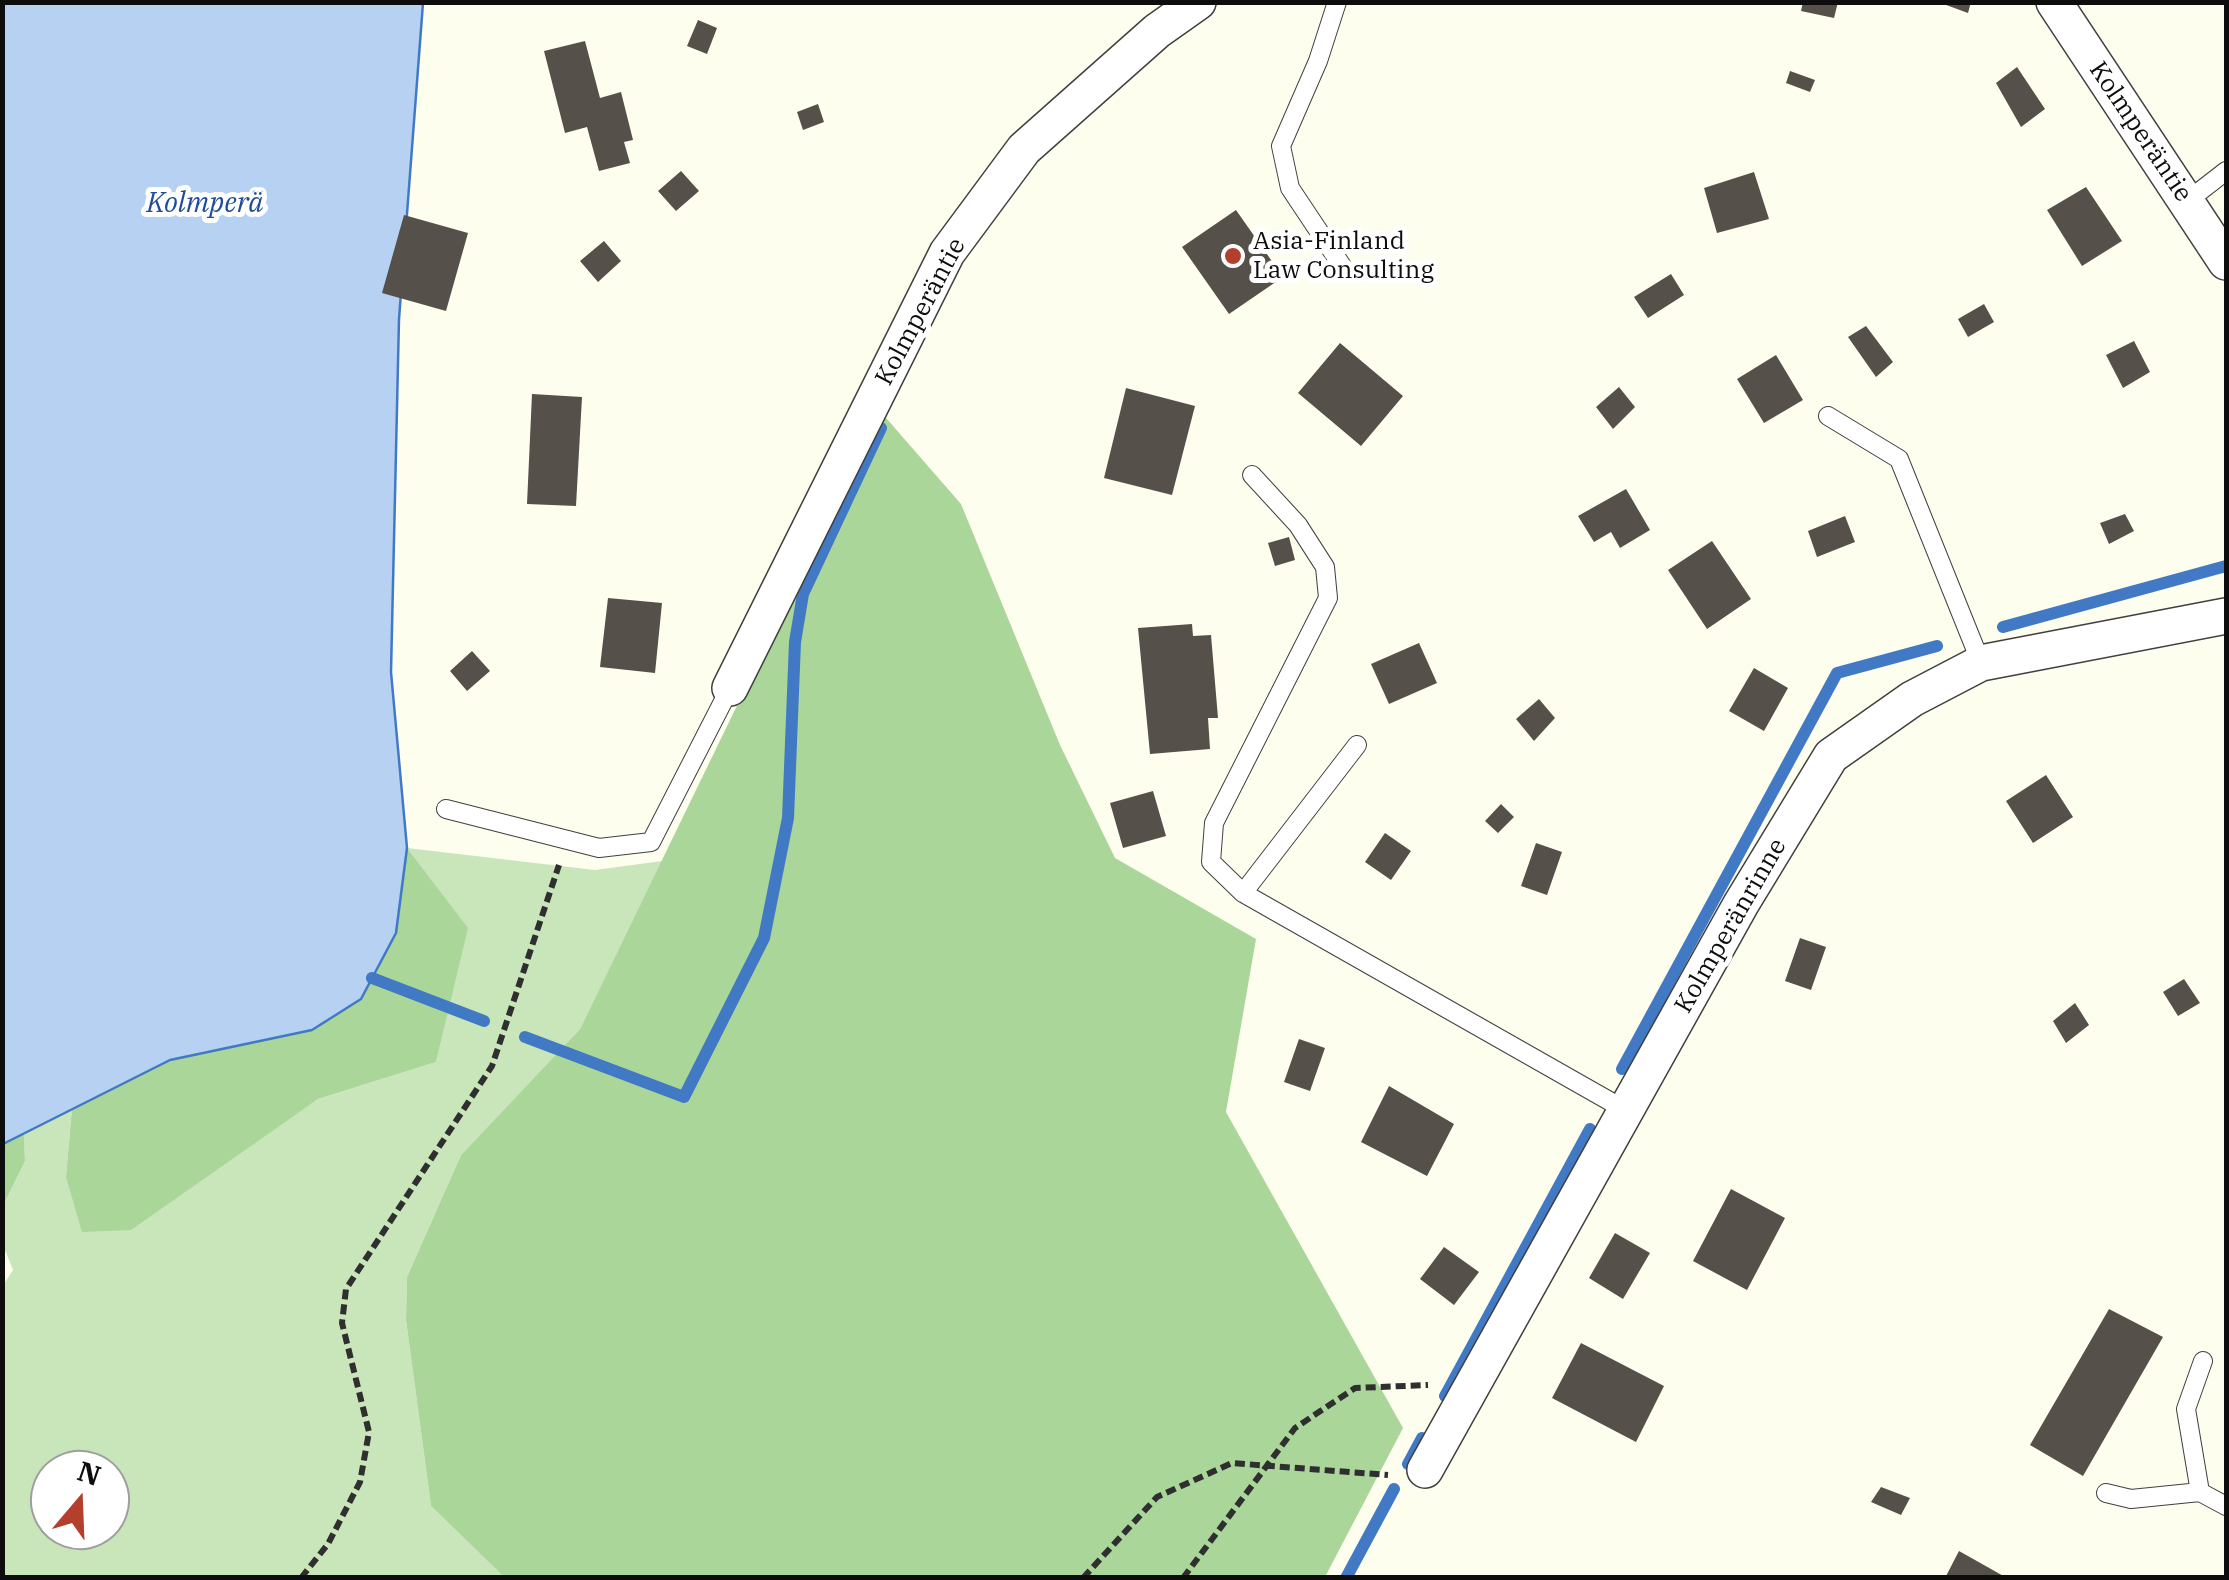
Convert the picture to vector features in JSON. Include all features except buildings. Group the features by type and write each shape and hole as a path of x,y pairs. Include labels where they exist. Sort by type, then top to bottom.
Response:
{"street":[{"name":"Kolmperäntie","path":"730,688 948,253 1024,149 1198,2"},
{"name":"Kolmperäntie","path":"2054,2 2226,262"},
{"name":"Kolmperänrinne","path":"1425,1470 1741,904 1831,756 1912,699 1981,662 2226,616"}],"lane":[{"path":"1337,2 1318,62 1281,146 1290,188 1344,270"},
{"path":"2186,202 2226,171"},
{"path":"1828,416 1899,459 1981,662"},
{"path":"1252,475 1298,525 1325,567 1328,598 1214,822 1211,862 1243,894 1627,1112"},
{"path":"446,810 568,837 599,848 651,842 730,688"},
{"path":"1243,894 1357,745"},
{"path":"2200,1492 2186,1410 2203,1361"},
{"path":"2106,1492 2130,1499 2200,1492 2226,1506"}],"path":[{"path":"301,1578 328,1544 360,1482 369,1432 342,1323 346,1289 492,1066 568,837"},
{"path":"1183,1578 1295,1428 1356,1388 1429,1385 1447,1393 1468,1394"},
{"path":"1082,1578 1157,1496 1232,1463 1400,1476 1425,1470"}],"green space":[{"path":"880,411 961,504 1060,745 1115,858 1256,939 1226,1112 1403,1428 1325,1577 504,1577 431,1506 406,1320 407,1277 461,1155 580,1029"},
{"path":"407,848 595,870 662,861 580,1029 461,1155 407,1277 406,1320 431,1506 504,1577 3,1577 2,1287 13,1270 3,1245 3,1206 25,1161 24,1133 72,1108 66,1177 233,1156 318,1099 436,1062 467,928"},
{"path":"407,848 468,928 436,1062 318,1099 131,1230 82,1232 66,1177 72,1108 170,1060 312,1030 360,999 396,933"},
{"path":"24,1133 25,1161 3,1206 3,1144"}],"water":[{"name":"Kolmperä","path":"3,3 423,3 399,319 391,672 407,848 396,933 361,999 312,1030 170,1060 3,1144"}],"waterway":[{"path":"525,1037 684,1097 764,938 788,818 795,642 803,594 881,428"},
{"path":"2003,627 2226,566"},
{"path":"1622,1069 1837,673 1937,646"},
{"path":"372,978 484,1021"},
{"path":"1445,1396 1590,1129"},
{"path":"1408,1464 1422,1438"},
{"path":"1346,1578 1394,1489"}],"place":[{"name":"Asia-Finland Law Consulting","path":"1233,256"}]}
